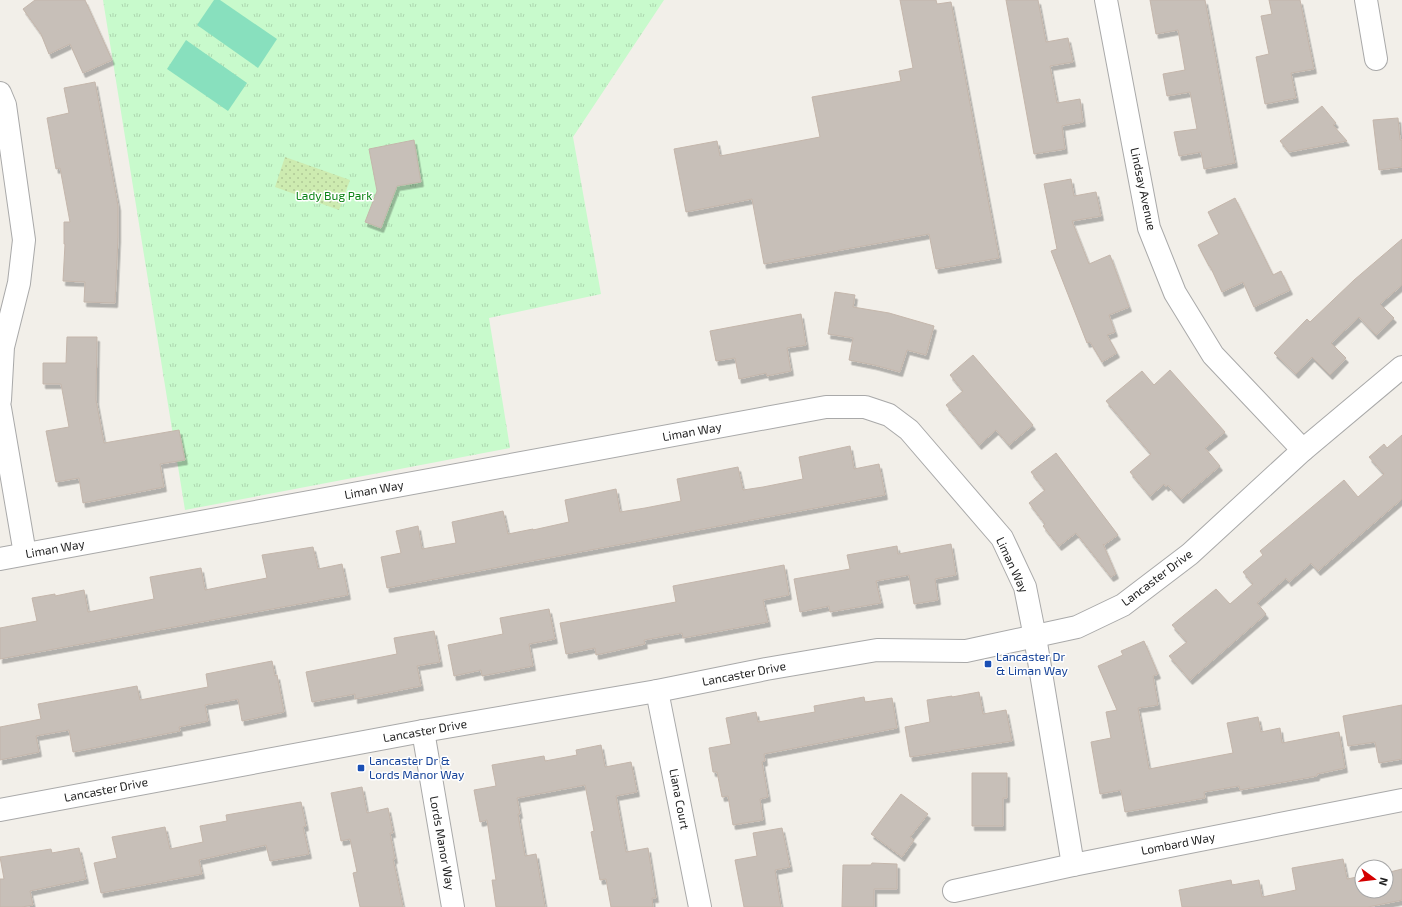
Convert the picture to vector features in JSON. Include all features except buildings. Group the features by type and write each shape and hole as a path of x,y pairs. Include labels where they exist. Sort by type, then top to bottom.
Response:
{"street":[{"name":"Lindsay Avenue","path":"1106,0 1149,228 1175,293 1213,355 1303,450"},
{"path":"1366,0 1376,59"},
{"path":"0,93 5,105 24,240 19,283 3,347 0,400"},
{"name":"Lancaster Drive","path":"0,810 423,731 877,650 966,651 1077,627 1122,605 1190,554 1303,450 1402,367"},
{"name":"Liman Way","path":"0,559 826,407 865,407 889,415 909,430 1002,538 1025,588 1035,637 1073,865"},
{"path":"0,408 25,554"},
{"name":"Liana Court","path":"658,690 700,907"},
{"name":"Lords Manor Way","path":"423,731 453,907"},
{"name":"Lombard Way","path":"954,891 1073,865 1402,800"}],"green space":[{"name":"Lady Bug Park","path":"103,0 664,0 573,137 601,294 489,318 510,448 185,510"},
{"path":"214,0 220,0 277,39 258,68 197,25"},
{"path":"186,40 247,83 228,111 167,69"},
{"path":"285,157 350,180 339,210 275,187"}],"place":[{"name":"Lancaster Dr & Liman Way","path":"988,664"},
{"name":"Lancaster Dr & Lords Manor Way","path":"361,768"}]}
